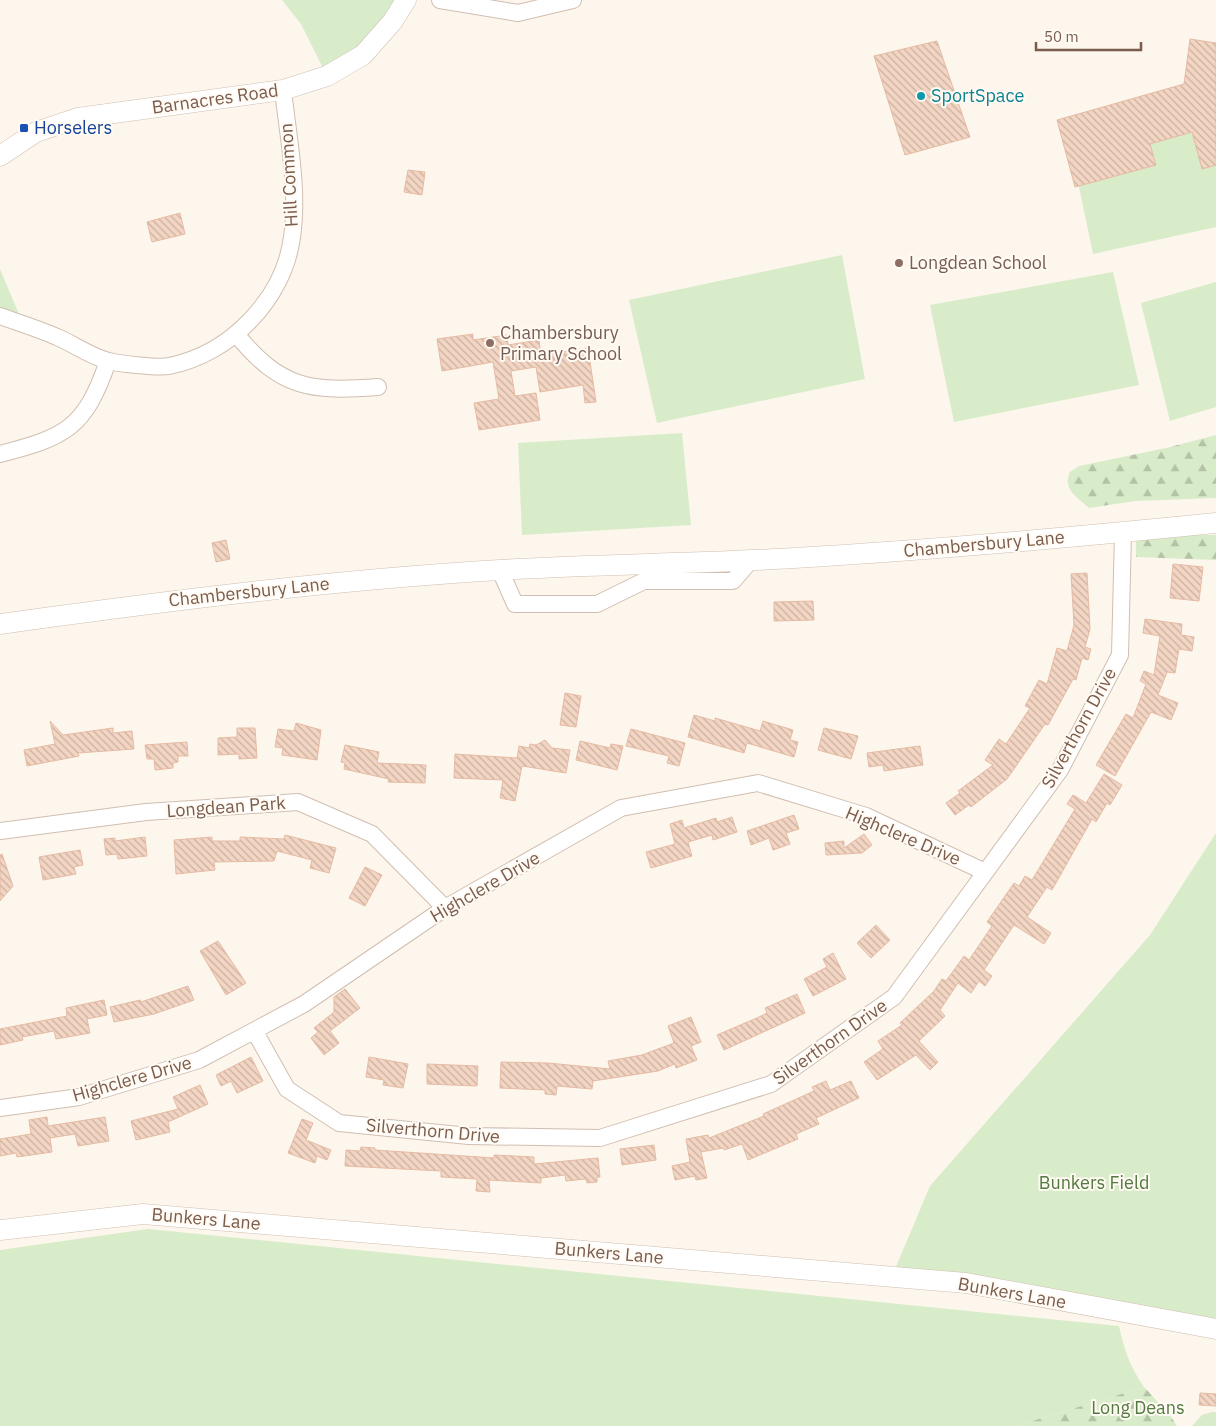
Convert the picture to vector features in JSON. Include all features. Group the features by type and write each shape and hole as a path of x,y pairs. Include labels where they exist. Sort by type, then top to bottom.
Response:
{"street":[{"name":"Barnacres Road","path":"3,151 36,132 78,118 283,90 327,76 363,55 394,21 406,0"},
{"path":"440,0 518,13 572,0"},
{"name":"Hill Common","path":"0,316 56,336 108,361 168,366 206,354 236,334 267,303 284,269 292,238 295,207 283,90"},
{"path":"236,334 248,349 275,374 308,388 336,390 378,387"},
{"path":"0,454 40,443 62,434 78,420 98,390 108,361"},
{"name":"Chambersbury Lane","path":"0,624 292,586 500,570 751,560 1123,533 1216,523"},
{"name":"Silverthorn Drive","path":"255,1032 287,1089 339,1123 470,1136 600,1138 771,1084 894,997 1060,770 1120,655 1123,533"},
{"path":"500,570 515,604 598,604 644,581 733,581 751,560"},
{"name":"Highclere Drive","path":"0,1108 79,1097 200,1060 304,1004 445,908 621,808 758,783 866,816 985,872"},
{"name":"Longdean Park","path":"0,831 146,812 298,802 372,834 445,908"},
{"name":"Bunkers Lane","path":"0,1230 143,1214 966,1283 1216,1329"}],"green space":[{"path":"282,0 405,0 327,76 301,24"},
{"path":"1216,106 1216,227 1093,254 1068,134"},
{"path":"842,255 865,379 657,423 629,300"},
{"path":"0,269 23,324 0,316"},
{"path":"1113,272 1139,385 954,422 930,305"},
{"path":"1216,282 1216,407 1170,421 1141,303"},
{"path":"682,433 691,525 522,535 518,443"},
{"path":"1216,435 1216,498 1135,501 1089,508 1069,488 1068,478 1070,472 1079,466 1166,448"},
{"path":"1182,535 1216,535 1216,560 1136,557 1136,539"},
{"name":"Bunkers Field","path":"1216,833 1216,1327 895,1269 930,1186 1150,935"},
{"path":"148,1229 1119,1326 1128,1358 1144,1387 1016,1426 0,1426 0,1250"},
{"name":"Long Deans","path":"1144,1387 1170,1415 1177,1426 1016,1426"},
{"path":"1216,1412 1216,1426 1192,1426 1202,1415"}],"building":[{"path":"1190,39 1216,43 1216,165 1202,169 1192,132 1150,144 1156,165 1075,187 1057,120 1184,84"},
{"name":"SportSpace","path":"937,41 970,137 905,155 874,56"},
{"path":"408,170 425,172 422,195 404,192"},
{"path":"180,213 185,234 152,242 147,222"},
{"path":"473,334 473,340 507,335 508,345 539,340 541,355 588,348 596,402 585,403 583,385 540,392 536,367 511,371 515,396 536,393 540,420 479,430 474,403 499,399 493,362 442,371 437,339"},
{"path":"226,540 230,559 216,562 212,543"},
{"path":"1173,564 1203,567 1199,601 1170,598"},
{"path":"1087,573 1090,629 1085,647 1091,649 1088,660 1082,658 1076,680 1073,679 1048,725 1045,724 1007,779 971,807 969,805 955,815 946,803 960,793 958,791 993,765 985,760 999,739 1006,744 1030,708 1025,706 1039,680 1047,684 1057,648 1067,651 1074,625 1071,574"},
{"path":"813,601 814,620 774,621 774,602"},
{"path":"1145,619 1182,624 1181,635 1194,637 1192,651 1179,649 1175,673 1167,672 1158,695 1178,703 1171,720 1151,712 1115,776 1096,765 1126,714 1133,718 1146,684 1140,681 1144,671 1154,675 1160,636 1143,633"},
{"path":"565,693 581,696 576,727 560,725"},
{"path":"694,715 715,721 715,718 760,731 763,721 793,730 790,740 798,742 794,757 747,743 744,753 688,737"},
{"path":"50,721 63,735 113,728 113,733 132,731 134,749 78,753 79,756 27,766 24,750 55,744"},
{"path":"296,723 321,730 317,760 282,755 283,748 275,747 278,729 294,731"},
{"path":"237,728 255,728 257,758 239,759 239,754 218,755 218,738 237,737"},
{"path":"824,728 858,736 851,759 818,750"},
{"path":"631,729 685,743 679,766 667,763 669,756 626,746"},
{"path":"545,740 552,748 570,750 566,773 522,766 515,801 500,798 503,780 454,778 455,754 517,758 519,746 529,748 530,744 536,745"},
{"path":"580,741 610,748 611,744 623,746 617,770 576,760"},
{"path":"187,742 188,756 178,756 178,762 173,763 173,768 155,770 154,759 147,759 145,745"},
{"path":"345,745 379,752 377,763 426,765 425,783 388,782 389,779 344,769 345,763 341,762"},
{"path":"920,746 923,765 884,771 883,765 869,767 867,753"},
{"path":"1104,774 1122,785 1110,805 1107,803 1096,822 1092,819 1052,890 1047,887 1027,917 1051,933 1044,944 1014,925 984,970 992,976 985,986 979,981 971,993 958,983 940,1010 945,1016 919,1041 938,1062 930,1070 916,1055 877,1080 864,1062 883,1049 878,1041 902,1025 900,1023 934,991 942,979 946,981 964,956 969,960 992,926 987,922 1014,883 1019,886 1025,876 1032,880 1075,809 1067,804 1073,795 1086,803"},
{"path":"794,815 799,829 786,833 790,844 773,850 769,838 751,845 747,831"},
{"path":"732,817 737,832 713,840 712,835 688,842 692,856 651,868 646,852 675,844 670,824 682,820 684,828 716,818 717,822"},
{"path":"864,834 872,845 862,853 826,855 825,843 844,841 844,848"},
{"path":"285,835 336,848 329,873 310,868 312,860 277,851 274,861 214,862 215,870 176,874 174,840 212,837 212,841 240,841 240,837 284,839"},
{"path":"145,837 147,856 118,859 117,854 106,855 104,839 115,838 115,841"},
{"path":"80,850 83,865 74,867 76,874 43,880 39,857"},
{"path":"2,854 13,886 0,901 0,855"},
{"path":"365,867 382,875 365,906 349,898"},
{"path":"876,925 890,940 871,958 857,943"},
{"path":"218,941 246,983 226,995 200,951"},
{"path":"833,953 846,979 813,996 804,979 827,967 823,959"},
{"path":"188,986 194,1000 154,1014 114,1022 110,1007 140,1000 141,1002"},
{"path":"345,989 360,1008 330,1031 339,1043 324,1055 311,1038 318,1032 314,1028 334,1012 334,997"},
{"path":"797,994 805,1013 724,1050 717,1035 767,1013 765,1008"},
{"path":"104,1000 107,1015 87,1019 90,1033 56,1039 54,1031 22,1037 23,1040 0,1045 0,1029 67,1016 66,1008"},
{"path":"691,1017 701,1042 691,1046 697,1060 676,1068 675,1064 658,1071 593,1081 592,1089 557,1086 556,1095 545,1094 545,1090 500,1088 501,1062 548,1063 610,1069 608,1061 642,1055 674,1043 668,1026"},
{"path":"251,1057 263,1081 237,1093 231,1081 221,1086 216,1075"},
{"path":"369,1057 408,1064 403,1088 383,1085 384,1080 366,1077"},
{"path":"427,1064 478,1066 477,1086 427,1084"},
{"path":"826,1081 830,1090 851,1081 859,1098 816,1118 819,1124 796,1134 798,1139 748,1160 742,1144 724,1150 723,1148 701,1152 707,1178 696,1180 695,1176 675,1180 672,1166 690,1162 686,1139 708,1135 709,1138 764,1116 763,1114 814,1091 812,1087"},
{"path":"200,1085 208,1104 168,1122 170,1132 136,1140 131,1121 178,1109 173,1097"},
{"path":"47,1117 48,1126 105,1117 109,1141 78,1146 75,1134 50,1138 52,1152 17,1157 16,1153 0,1156 0,1139 31,1134 29,1120"},
{"path":"302,1119 313,1123 306,1140 331,1150 327,1160 317,1156 315,1163 288,1153"},
{"path":"654,1145 656,1160 622,1165 620,1149"},
{"path":"361,1147 375,1148 375,1150 494,1158 494,1155 534,1157 534,1164 598,1158 600,1177 597,1177 597,1182 587,1183 586,1179 566,1181 565,1175 541,1178 541,1183 489,1180 490,1192 476,1191 477,1179 441,1177 441,1171 345,1166 346,1150 360,1151"},
{"path":"1200,1393 1216,1394 1216,1406 1199,1405"}],"place":[{"name":"SportSpace","path":"921,96"},
{"name":"Horselers","path":"24,128"},
{"name":"Longdean School","path":"899,263"},
{"name":"Chambersbury Primary School","path":"490,343"}]}
